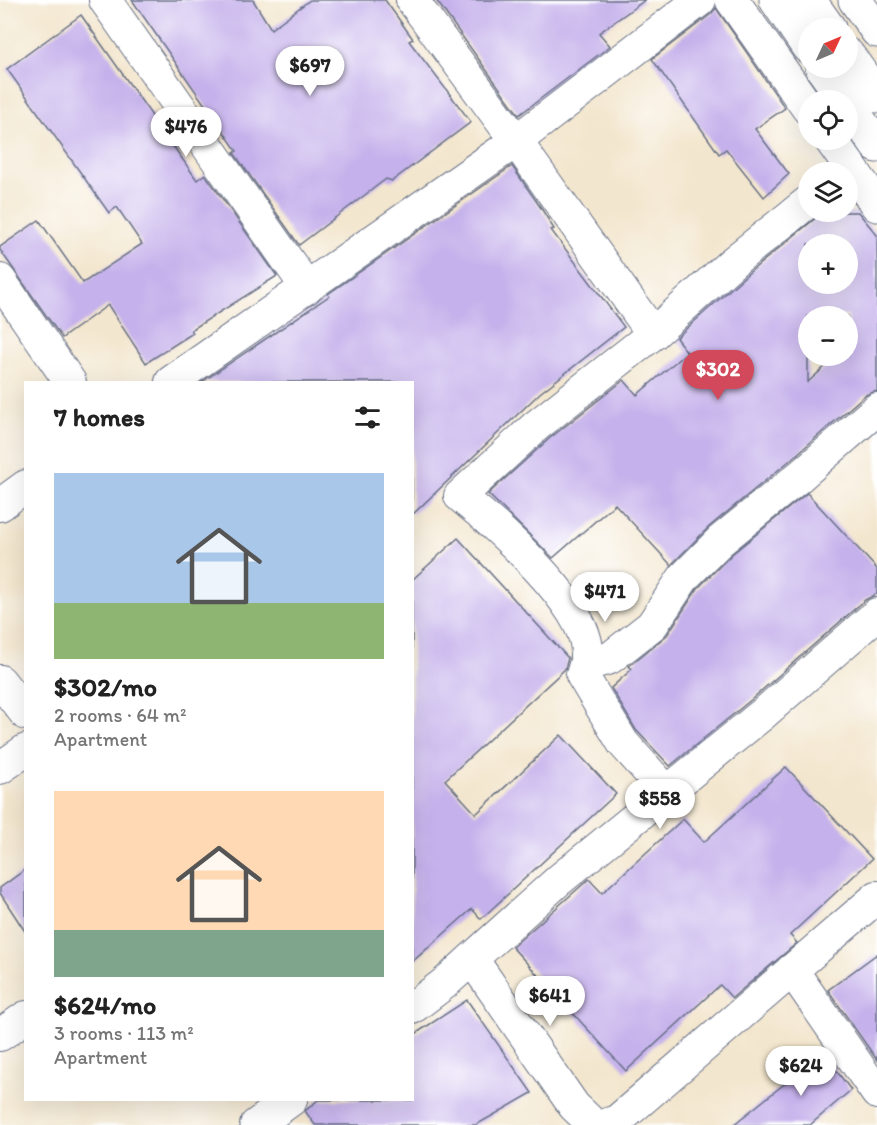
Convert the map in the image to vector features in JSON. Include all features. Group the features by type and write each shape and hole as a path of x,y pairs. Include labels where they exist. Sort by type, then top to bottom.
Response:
{"main road":[{"path":"732,0 798,94"},
{"path":"776,0 798,32"},
{"path":"809,0 822,18"},
{"path":"855,0 877,31"},
{"path":"858,69 877,96"},
{"path":"858,119 877,146"},
{"path":"838,150 877,205"}],"street":[{"path":"105,0 307,288"},
{"path":"412,0 516,141 653,334"},
{"path":"172,381 516,141 700,0"},
{"path":"667,792 623,743 582,675 586,655 583,633 566,601 499,528 460,496 536,426 653,334 733,262 798,210"},
{"path":"0,280 69,381"},
{"path":"586,655 599,661 610,658 652,625 684,577 720,541 877,409"},
{"path":"0,505 24,487"},
{"path":"414,1006 445,983 559,880 764,713 877,614"},
{"path":"0,681 24,711"},
{"path":"0,768 24,751"},
{"path":"605,1125 617,1121 877,897"},
{"path":"472,959 574,1106 594,1125"},
{"path":"792,970 877,1093"},
{"path":"0,1035 24,1018"},
{"path":"256,1125 289,1110"}],"building":[{"path":"132,0 253,0 271,29 310,0 385,0 413,39 409,41 471,122 392,181 386,179 299,245 234,153 237,151"},
{"path":"436,0 645,0 599,33 610,46 519,115"},
{"path":"716,8 785,108 755,129 789,174 764,197 726,149 719,154 652,59"},
{"path":"81,15 197,180 205,174 277,276 191,330 193,333 146,363 108,305 62,338 0,250 0,247 39,220 83,283 142,244 117,207 109,213 7,69"},
{"path":"512,166 554,229 551,230 624,327 540,393 414,513 414,381 203,381 329,296 328,294"},
{"path":"858,212 877,235 877,391 865,395 709,527 671,565 615,504 553,558 488,494 550,438 624,380 637,395 687,352 676,338 745,276 811,222 858,222"},
{"path":"807,493 877,569 877,594 865,600 752,699 670,766 636,730 611,688 632,669 629,666 667,635 698,588 732,554"},
{"path":"458,538 568,658 565,669 445,780 476,814 561,735 616,794 481,919 472,909 414,960 414,578"},
{"path":"786,767 872,859 790,935 797,943 732,998 720,985 626,1071 512,947 589,879 602,893 683,819 704,842"},
{"path":"24,870 24,930 0,893 0,888"},
{"path":"877,954 877,1060 828,990"},
{"path":"467,1000 532,1093 476,1125 315,1125 305,1111 317,1101 414,1101 414,1035"},
{"path":"823,1053 851,1090 810,1125 733,1125"}]}
